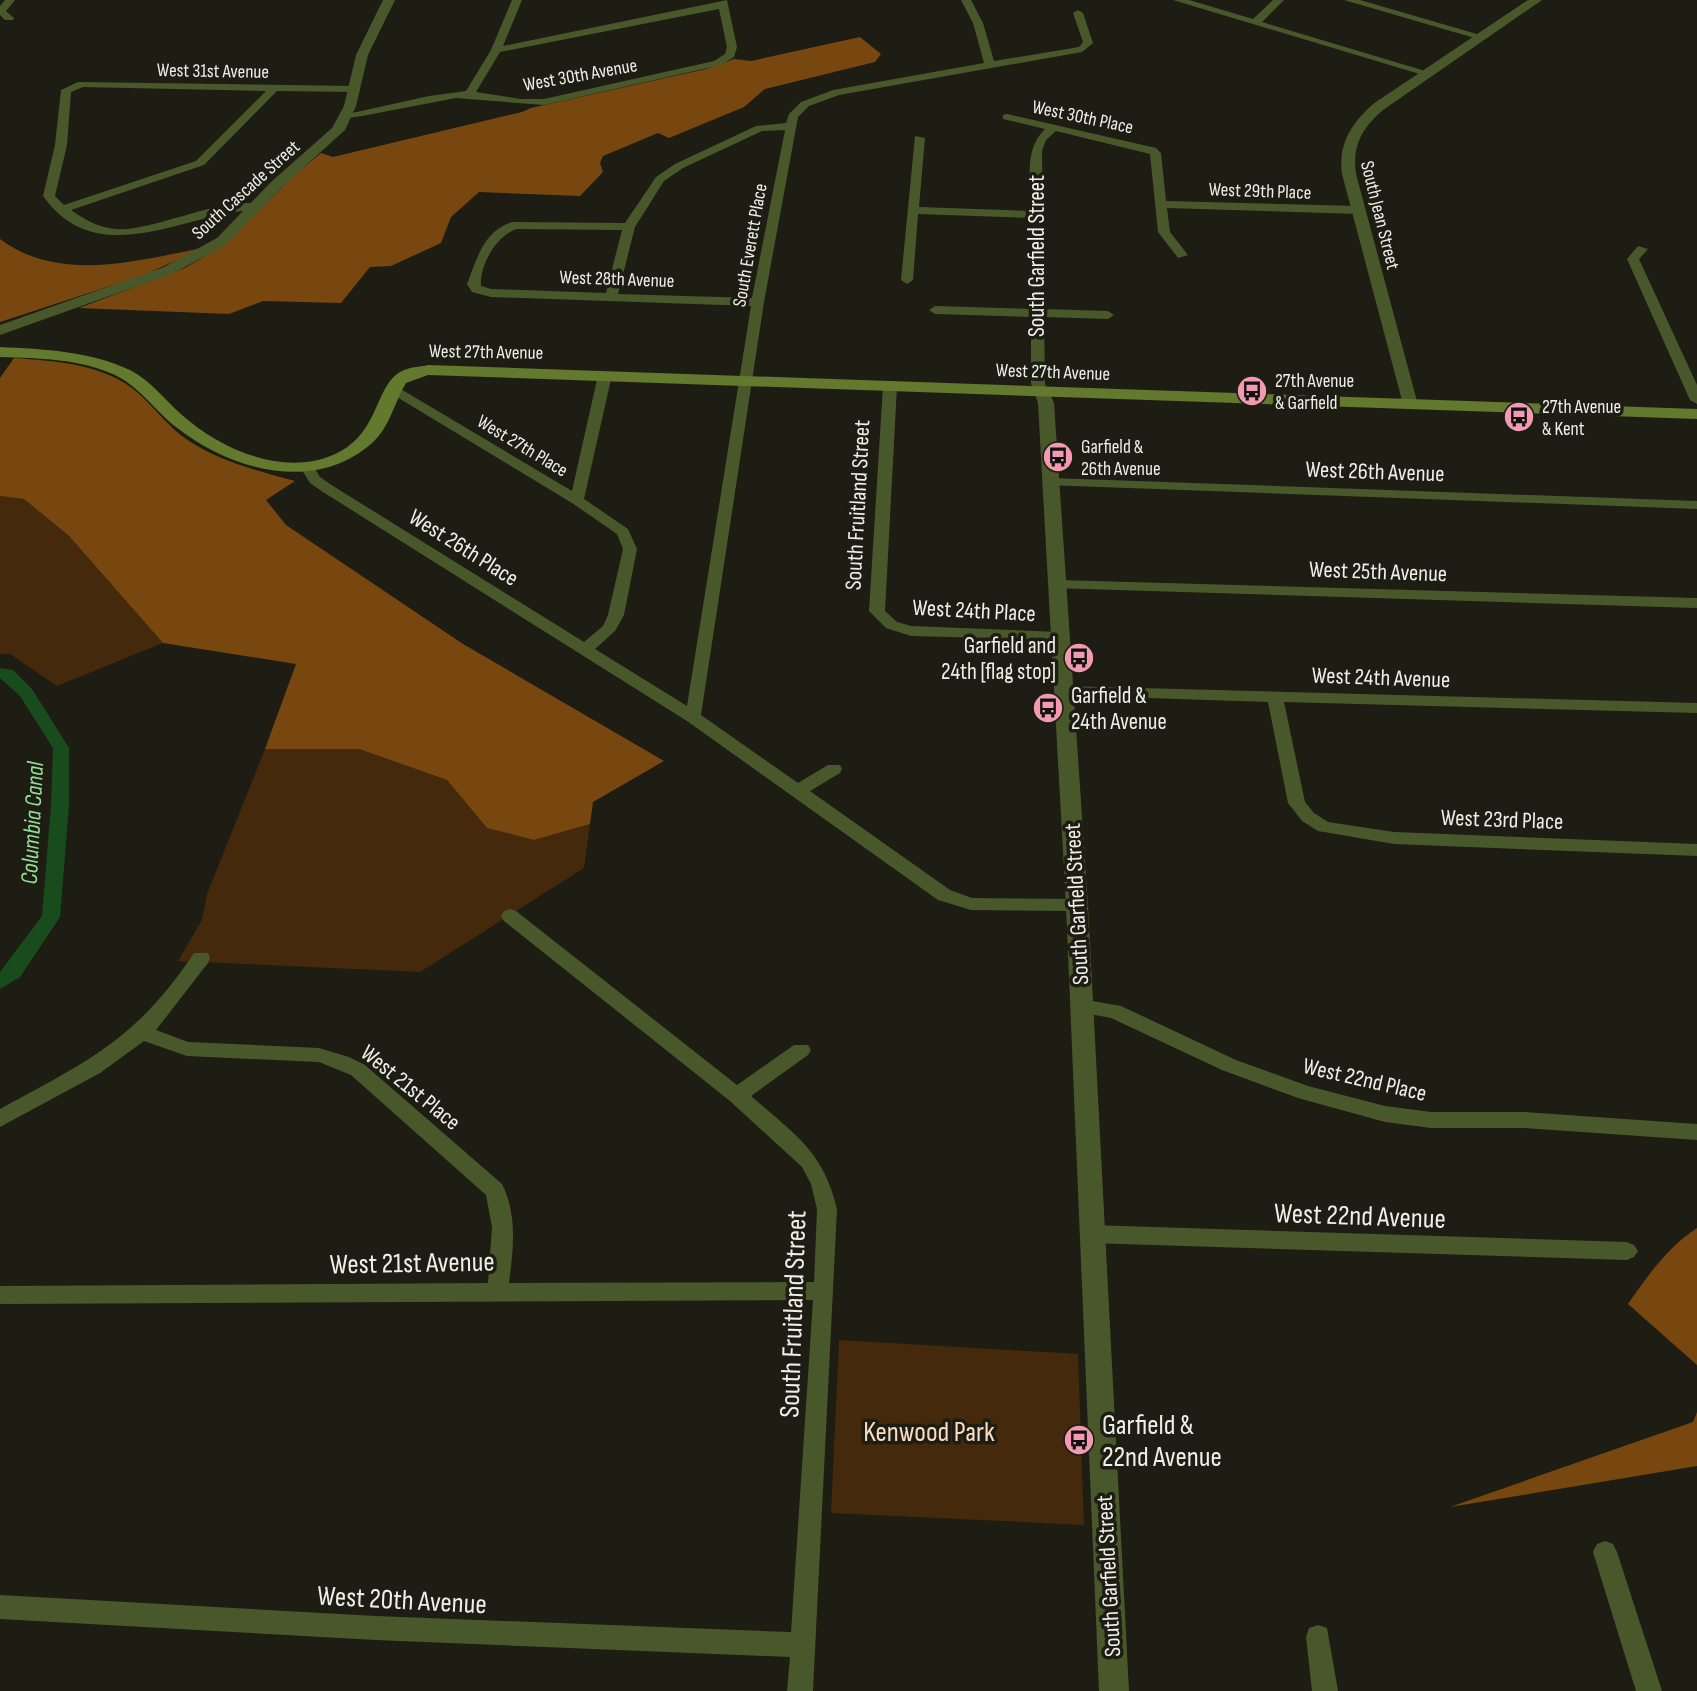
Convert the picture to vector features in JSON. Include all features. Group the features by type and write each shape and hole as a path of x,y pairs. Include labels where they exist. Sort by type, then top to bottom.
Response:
{"main road":[{"path":"0,352 62,356 104,366 145,386 179,421 213,446 265,465 307,467 336,459 367,440 380,421 394,391"},
{"name":"West 27th Avenue","path":"394,391 408,374 438,370 1697,414"}],"street":[{"path":"9,18 1,11 10,0"},
{"name":"South Cascade Street","path":"0,330 181,265 222,241 328,140 348,114 362,55 389,0"},
{"path":"469,95 496,50 517,0"},
{"path":"966,0 978,23 990,65"},
{"path":"1178,0 1193,2 1427,73"},
{"path":"1255,23 1279,0"},
{"path":"1349,0 1482,37"},
{"name":"South Jean Street","path":"1410,405 1346,159 1352,134 1378,107 1482,37 1529,1"},
{"path":"496,50 723,2"},
{"name":"West 30th Avenue","path":"348,114 469,95 514,103 544,102 703,67 726,58 732,51 723,2"},
{"path":"611,297 629,227 644,199 668,172 760,128 790,126 799,109 828,95 1087,47 1078,13"},
{"name":"West 31st Avenue","path":"63,209 52,202 48,191 61,145 66,90 72,86 354,89"},
{"path":"63,209 200,163 273,89"},
{"name":"West 30th Place","path":"1007,117 1152,150 1155,153 1162,204"},
{"name":"South Everett Place","path":"692,717 758,302 790,126"},
{"name":"South Garfield Street","path":"1054,127 1041,139 1036,151 1038,384 1046,403 1077,905 1114,1691"},
{"path":"907,280 919,138"},
{"path":"1162,204 1164,232 1182,256"},
{"name":"West 29th Place","path":"1162,204 1358,210"},
{"path":"63,209 95,230 132,233 162,228 231,207 255,207"},
{"path":"913,210 1036,215"},
{"name":"West 28th Avenue","path":"629,227 516,225 502,228 494,234 473,284 476,289 491,293 758,302"},
{"path":"1642,250 1633,259 1697,400"},
{"path":"935,310 1108,315"},
{"path":"577,500 605,375"},
{"name":"South Fruitland Street","path":"887,624 877,611 890,386"},
{"name":"West 27th Place","path":"394,391 577,500 613,523 626,539 630,550 616,615 610,628 586,649"},
{"name":"West 26th Place","path":"307,467 315,480 328,489 692,717 944,895 971,904 1077,905"},
{"name":"West 26th Avenue","path":"1051,482 1697,505"},
{"name":"West 25th Avenue","path":"1057,585 1697,603"},
{"name":"West 24th Place","path":"887,624 912,631 1060,637"},
{"name":"West 24th Avenue","path":"1064,691 1697,708"},
{"name":"West 23rd Place","path":"1275,697 1297,803 1308,817 1324,827 1411,840 1697,850"},
{"path":"796,793 834,769"},
{"name":"South Fruitland Street","path":"510,916 737,1096 796,1147 821,1184 827,1209 824,1291 800,1691"},
{"path":"0,1119 97,1063 142,1032 177,993 201,958"},
{"name":"West 22nd Place","path":"1081,1006 1114,1011 1229,1065 1305,1093 1385,1114 1431,1120 1524,1120 1697,1132"},
{"name":"West 21st Place","path":"142,1032 187,1049 319,1055 358,1070 495,1190 502,1207 504,1228 498,1290"},
{"path":"737,1096 801,1050"},
{"name":"West 22nd Avenue","path":"1091,1234 1627,1251"},
{"name":"West 21st Avenue","path":"0,1295 498,1290 824,1291"},
{"path":"1605,1552 1648,1691"},
{"name":"West 20th Avenue","path":"0,1607 376,1628 802,1645"},
{"path":"1318,1637 1325,1691"}],"green space":[{"path":"0,496 24,499 69,536 163,643 57,686 10,654 0,654"},
{"path":"265,749 359,749 447,780 487,828 534,840 590,824 584,868 420,972 178,961 202,920 207,894"},
{"name":"Kenwood Park","path":"839,1340 1078,1354 1084,1525 831,1513"}],"shaded area":[{"path":"860,37 881,54 875,62 765,89 744,107 669,138 658,133 603,156 600,163 603,172 580,196 479,192 451,217 441,243 391,266 370,267 341,303 263,301 229,314 79,308 185,268 227,243 291,178 321,153 333,157 531,108 706,69 734,59 751,61"},
{"path":"0,239 23,253 74,265 127,262 207,247 141,276 0,322"},
{"path":"14,358 79,366 111,376 138,393 175,430 201,448 241,465 295,481 266,500 286,525 463,644 664,761 593,802 590,824 534,840 487,828 447,780 359,749 265,749 296,664 163,643 69,536 24,499 0,496 0,378"},
{"path":"1697,1228 1697,1365 1628,1304 1668,1253"},
{"path":"1697,1412 1697,1466 1450,1507 1693,1422"}],"waterway":[{"name":"Columbia Canal","path":"0,673 7,674 26,693 61,748 60,805 51,917 13,972 0,982"}],"place":[{"name":"27th Avenue & Garfield","path":"1252,391"},
{"name":"27th Avenue & Kent","path":"1519,417"},
{"name":"Garfield & 26th Avenue","path":"1058,457"},
{"name":"Garfield and 24th [flag stop]","path":"1079,658"},
{"name":"Garfield & 24th Avenue","path":"1048,708"},
{"name":"Garfield & 22nd Avenue","path":"1079,1440"}]}
